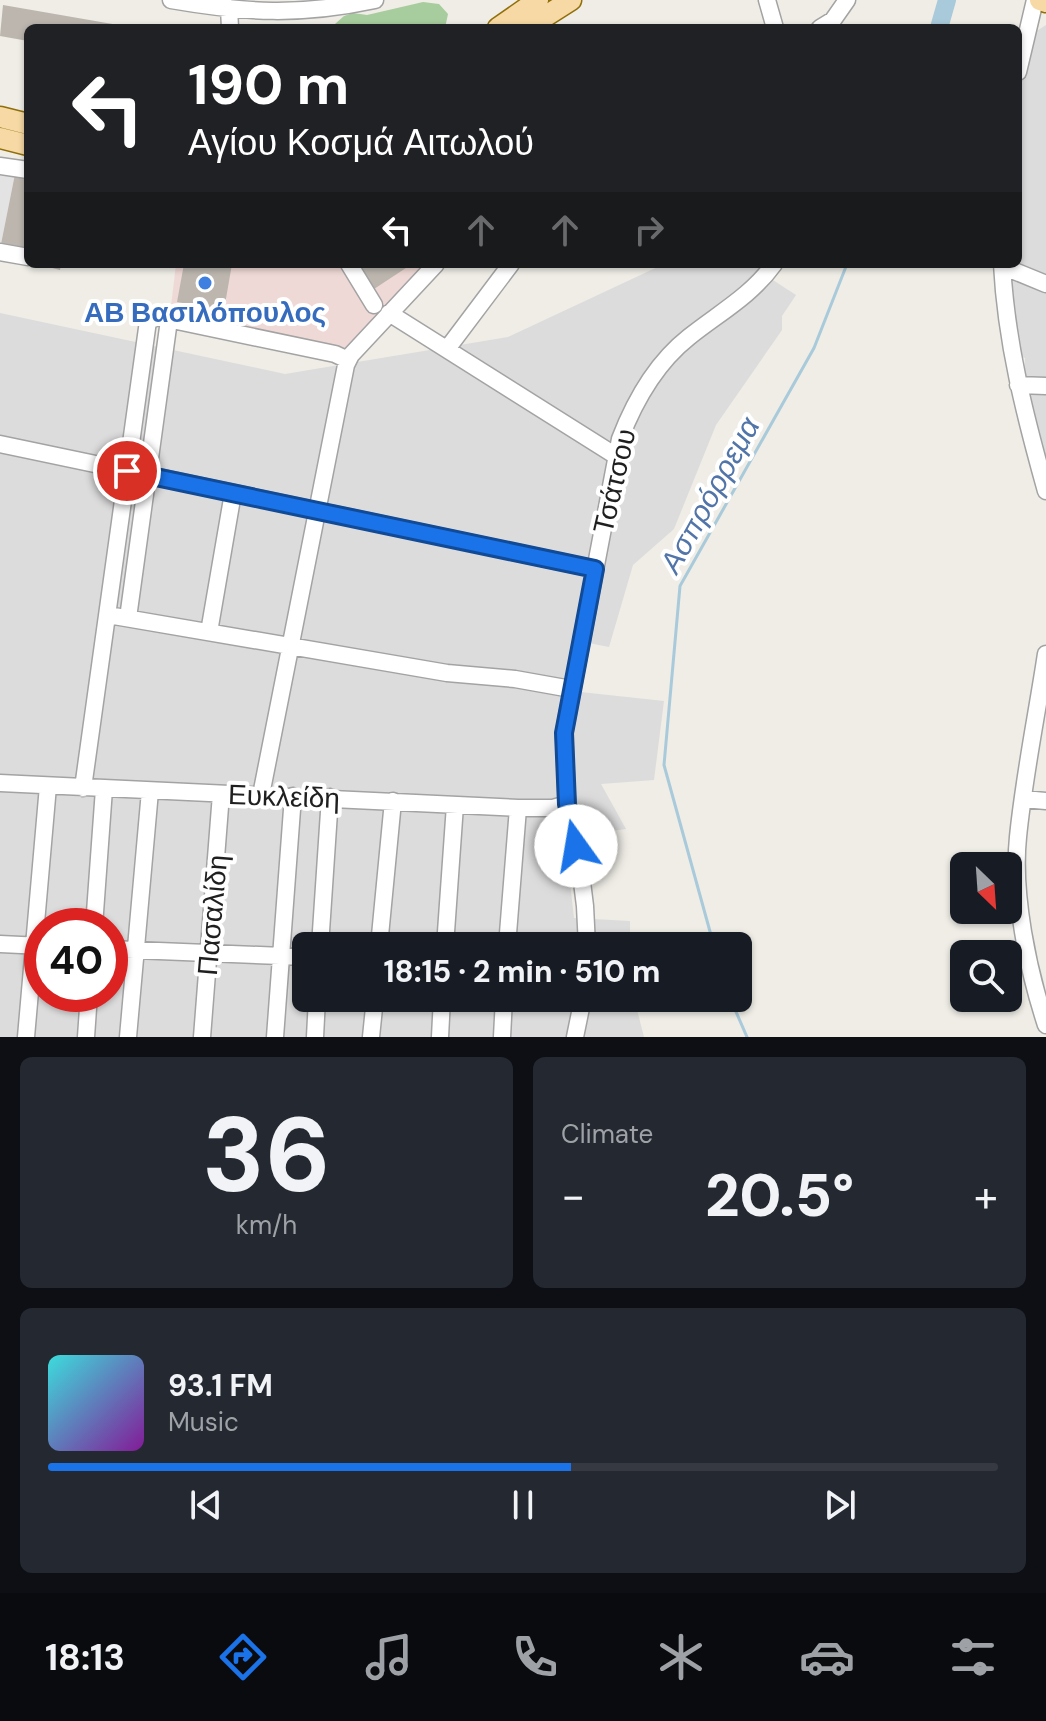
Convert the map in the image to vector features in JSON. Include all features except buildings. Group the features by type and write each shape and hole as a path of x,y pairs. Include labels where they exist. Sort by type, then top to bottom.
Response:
{"main road":[{"path":"509,24 571,0"},
{"path":"1038,0 1046,2"},
{"path":"0,117 24,123"},
{"path":"0,138 24,144"}],"street":[{"path":"171,0 307,12 375,0"},
{"path":"767,0 774,24"},
{"path":"826,24 847,0"},
{"path":"1022,58 1038,0"},
{"path":"0,166 24,169"},
{"path":"0,252 24,256"},
{"path":"352,268 382,309 616,456"},
{"path":"261,795 348,360 382,309 431,268"},
{"path":"447,349 508,268"},
{"name":"Τσάτσου","path":"586,932 581,874 567,804 564,733 616,456 632,410 662,363 690,337 752,290 771,268"},
{"path":"1002,268 1018,385 1046,491"},
{"path":"1009,268 1046,284"},
{"path":"83,788 147,323 155,317 335,354 348,360"},
{"path":"128,618 169,320"},
{"path":"1018,385 1046,386"},
{"path":"0,444 595,569"},
{"path":"209,632 233,493"},
{"path":"108,615 447,673 515,679 571,689"},
{"path":"1046,654 1017,839 1022,920 1032,977 1046,1025"},
{"name":"Ευκλείδη","path":"0,783 518,808 553,808 567,804"},
{"path":"40,908 48,786"},
{"path":"95,908 104,789"},
{"path":"128,1037 150,791"},
{"name":"Πασαλίδη","path":"202,1037 221,794"},
{"path":"275,1037 293,796"},
{"path":"321,932 330,797"},
{"path":"1024,799 1046,801"},
{"path":"380,932 393,801"},
{"path":"446,932 455,805"},
{"path":"508,932 518,808"},
{"path":"0,944 24,945"},
{"path":"128,950 292,957"},
{"path":"26,1037 29,1012"},
{"path":"86,1037 88,1012"},
{"path":"315,1037 316,1012"},
{"path":"371,1037 374,1012"},
{"path":"440,1037 441,1012"},
{"path":"502,1037 503,1012"},
{"path":"575,1037 580,1012"}],"shaded area":[{"path":"1046,25 1046,467 1024,380 1025,358 1018,356 1010,298 1010,268 1022,268 1022,80 1032,34"},
{"path":"0,161 15,174 1,244 0,244"},
{"path":"176,268 425,268 345,350 170,315"},
{"path":"655,268 762,268 759,271 796,295 782,316 782,330 716,425 674,529 633,565 609,647 573,640 562,690 664,701 654,780 601,784 626,829 565,838 574,918 630,921 630,932 292,932 292,1012 638,1012 644,1037 0,1037 0,313 285,374 508,337"}],"green space":[{"path":"423,2 439,4 448,14 446,24 335,24 353,13 367,15"}],"waterway":[{"path":"940,24 947,0"},
{"name":"Ασπρόρρεμα","path":"710,932 664,765 680,586 814,348 845,268"},
{"name":"Ασπρόρρεμα","path":"736,1012 747,1037"}],"place":[{"name":"ΑΒ Βασιλόπουλος","path":"205,283"}],"route":[{"path":"127,471 595,569 564,733 567,804 576,846"}]}
